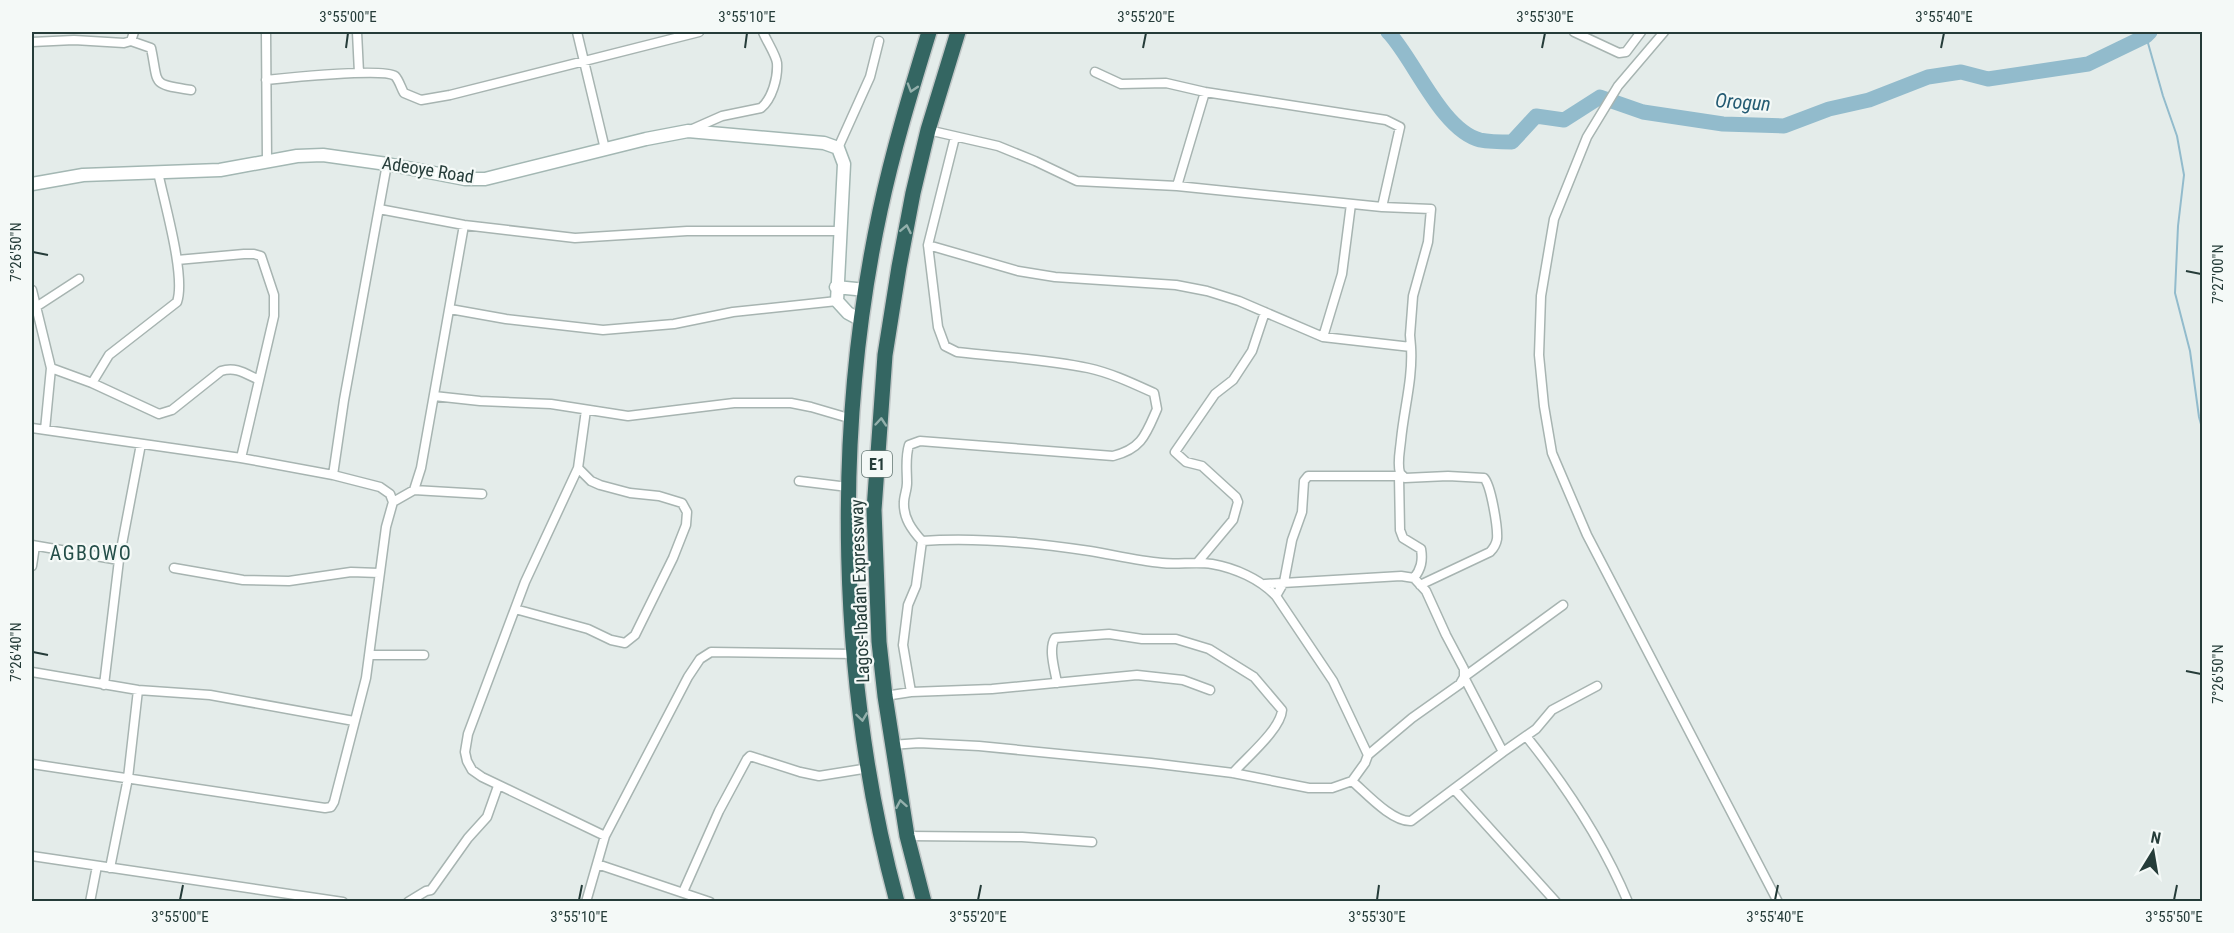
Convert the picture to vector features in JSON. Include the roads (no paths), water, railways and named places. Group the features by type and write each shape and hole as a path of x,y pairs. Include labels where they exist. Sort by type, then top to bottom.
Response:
{"highway":[{"name":"Lagos-Ibadan Expressway","path":"897,902 887,865 869,768 855,654 849,578 848,487 861,320 880,210 907,105 929,32"},
{"name":"Lagos-Ibadan Expressway","path":"924,902 907,836 891,745 879,642 874,510 885,355 901,257 928,130 959,32"}],"street":[{"path":"131,41 134,32"},
{"path":"266,32 267,161"},
{"path":"357,32 359,73"},
{"path":"578,32 605,149"},
{"path":"266,80 359,73 393,75 404,93 421,100 450,95 699,32"},
{"path":"688,131 709,120 761,108 766,104 775,85 777,61 763,32"},
{"path":"1574,32 1619,53 1626,52 1641,32"},
{"path":"1664,32 1618,86 1587,136 1554,219 1541,296 1539,354 1544,406 1552,453 1587,534 1778,902"},
{"path":"32,42 94,36 124,43 131,41 150,48 155,77 164,86 191,90"},
{"path":"861,320 848,313 837,301 844,164 838,148 870,77 879,41"},
{"path":"1095,72 1121,84 1179,84 1205,92 1381,118 1400,127 1382,207"},
{"path":"1177,186 1205,92"},
{"path":"928,130 998,146 1077,181 1177,186 1431,210 1428,242 1413,296 1410,335 1412,369 1403,416 1399,468 1400,530 1403,538 1421,549 1423,558 1417,582"},
{"name":"Adeoye Road","path":"32,184 83,175 220,170 297,156 323,155 465,179 485,179 688,131 824,143 838,148"},
{"path":"955,137 928,244 938,327 945,346 957,352 1049,361 1090,369 1122,379 1154,393 1157,409 1140,442 1128,453 1113,456 920,441 909,445 905,457 907,486 904,514 911,530 922,541 950,539 1034,544 1164,564 1210,563 1265,584 1276,596 1333,681 1368,755"},
{"path":"333,475 344,400 387,164"},
{"path":"92,382 109,355 177,302 180,294 177,260 158,172"},
{"path":"1323,337 1342,274 1351,204"},
{"path":"379,209 464,225 575,238 687,231 840,231"},
{"path":"414,490 421,468 464,225"},
{"path":"928,244 1018,271 1055,277 1176,285 1207,291 1239,301 1323,337 1411,347"},
{"path":"177,260 244,254 261,256 274,296 274,316 242,458"},
{"path":"36,307 79,279"},
{"path":"836,287 866,290"},
{"path":"32,290 51,368 45,430"},
{"path":"450,309 506,319 603,330 674,324 733,312 837,301"},
{"path":"1197,563 1233,520 1238,502 1236,497 1202,466 1193,466 1175,452 1215,394 1233,380 1252,351 1265,312"},
{"path":"51,368 92,382 159,414 172,410 221,371 229,368 238,369 260,380"},
{"path":"434,396 480,401 551,404 628,416 734,403 772,402 811,407 852,419"},
{"path":"586,410 578,468 552,520 515,609 468,734 465,752 466,761 472,770 498,786 605,836"},
{"path":"32,429 242,458 333,475 380,487 390,494 393,502 386,527 370,655 362,698 331,807 325,808 32,764"},
{"path":"104,685 119,560 141,444"},
{"path":"515,609 588,629 625,643 635,635 673,558 686,525 687,512 682,503 659,496 630,493 600,485 591,481 578,468"},
{"path":"1276,596 1284,582 1292,540 1302,512 1304,481 1308,476 1400,476 1405,478 1448,476 1480,477 1487,480 1497,533 1497,543 1493,549 1417,582"},
{"path":"799,481 848,487"},
{"path":"393,502 414,490 482,494"},
{"path":"911,692 903,645 908,605 916,586 922,541"},
{"path":"32,566 33,545 119,560"},
{"path":"174,568 243,580 289,581 351,572 379,573"},
{"path":"1265,584 1391,576 1417,582 1426,591 1464,669 1464,677 1503,752"},
{"path":"891,745 919,743 979,746 1233,773 1308,788 1332,788 1352,781 1368,755 1412,718 1563,605"},
{"path":"1057,683 1052,649 1055,638 1109,634 1142,639 1176,639 1209,649 1254,677 1282,710 1281,718 1233,773"},
{"path":"586,902 605,836 684,684 700,658 706,654 855,654"},
{"path":"370,655 424,655"},
{"path":"32,672 138,690 210,695 354,721"},
{"path":"885,696 911,692 992,689 1151,675 1183,680 1210,690"},
{"path":"1352,781 1391,814 1403,821 1411,821 1536,729 1552,710 1596,686"},
{"path":"110,868 128,778 138,690"},
{"path":"1526,736 1552,769 1592,831 1619,880 1628,902"},
{"path":"683,892 719,811 750,756 819,776 869,768"},
{"path":"408,902 431,890 468,838 487,817 498,786"},
{"path":"1454,789 1556,902"},
{"path":"907,836 1022,837 1092,842"},
{"path":"32,856 343,902"},
{"path":"597,864 710,902"},
{"path":"90,902 97,866"}],"waterway":[{"name":"Orogun","path":"1388,32 1398,43 1440,108 1453,122 1466,134 1492,142 1512,142 1536,116 1564,120 1600,97 1643,112 1723,124 1784,126 1829,109 1869,100 1928,77 1961,72 1988,79 2088,64 2150,32"},
{"path":"2146,36 2177,136 2184,175 2178,226 2175,293 2190,351 2202,428"}],"district":[{"name":"AGBOWO","path":"91,553"}]}
